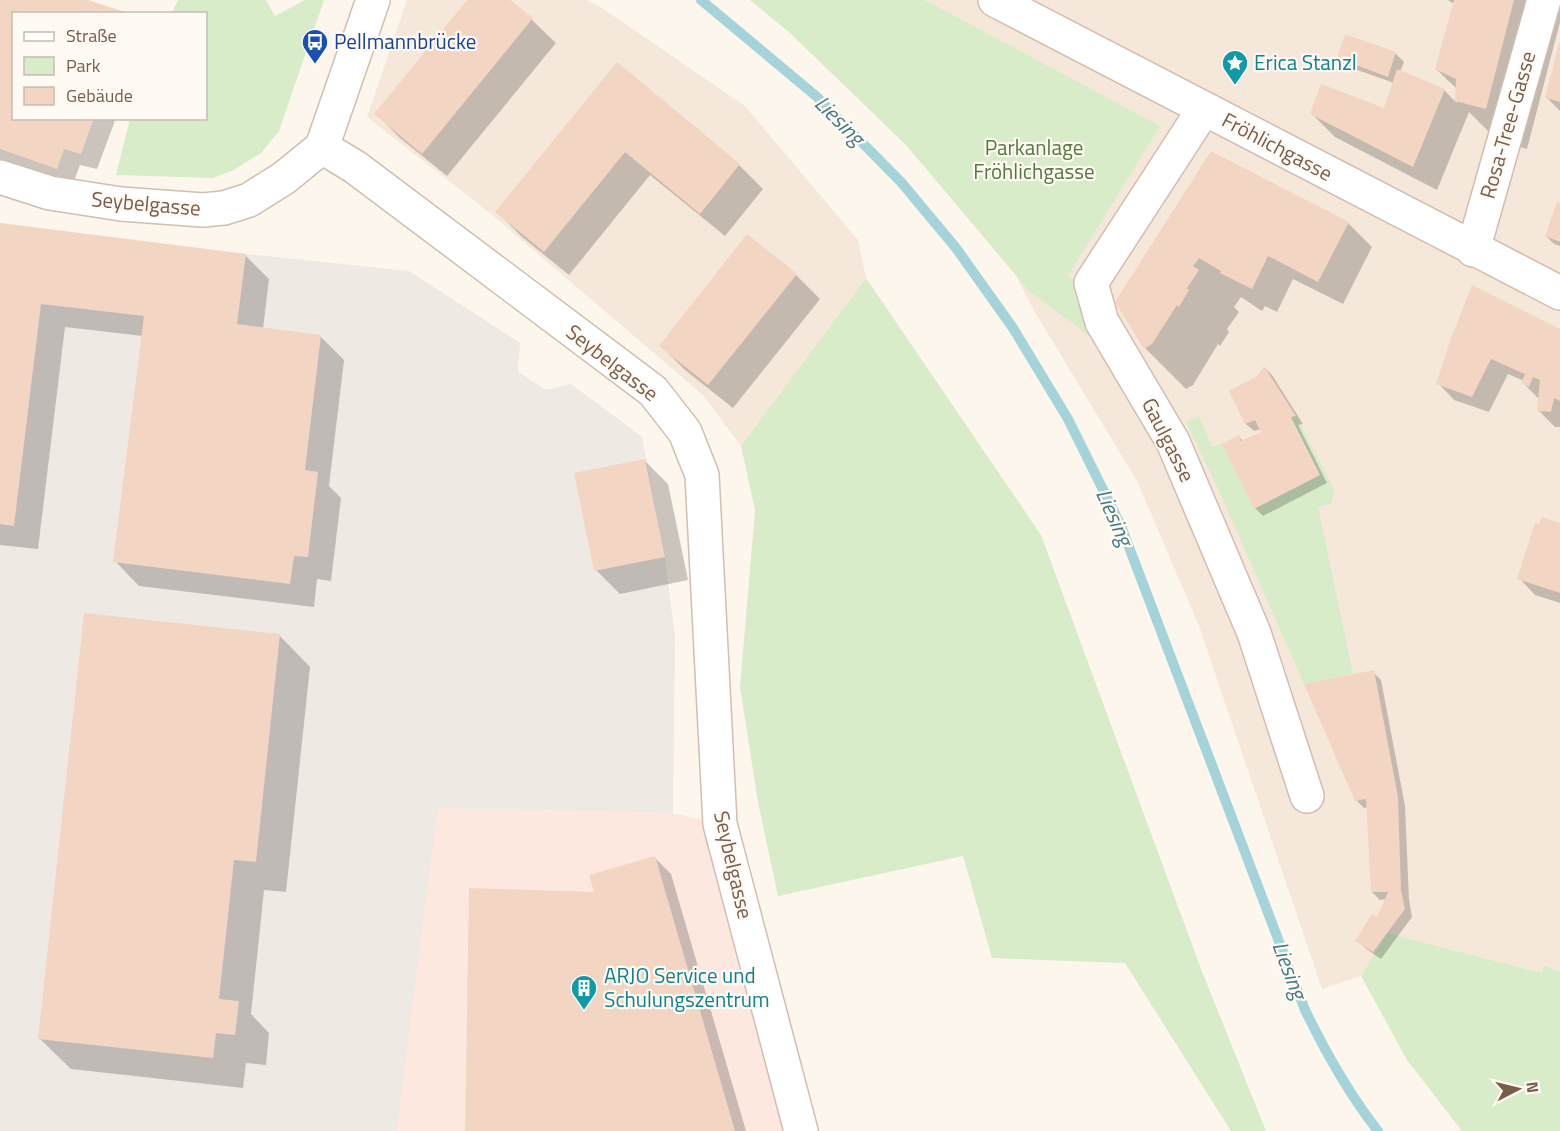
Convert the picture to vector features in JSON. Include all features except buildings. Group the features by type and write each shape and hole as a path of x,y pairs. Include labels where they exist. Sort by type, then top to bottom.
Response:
{"street":[{"path":"322,147 373,0"},
{"name":"Fröhlichgasse","path":"995,0 1473,250 1560,293"},
{"name":"Rosa-Tree-Gasse","path":"1473,250 1544,0"},
{"name":"Gaulgasse","path":"1204,109 1091,284 1102,322 1173,442 1254,633 1307,796"},
{"name":"Seybelgasse","path":"0,177 50,193 121,204 203,210 224,208 249,200 275,184 322,147 355,167 653,391 685,432 702,475 720,824 801,1131"}],"shaded area":[{"path":"407,0 586,0 602,8 745,106 858,240 866,278 741,446 703,395 490,213 367,117"},
{"path":"925,0 1560,0 1560,972 1544,965 1543,973 1387,933 1361,976 1322,989 1199,626 1137,481 1033,309 935,118 1017,50"},
{"path":"0,223 246,254 409,271 520,343 518,372 546,390 571,384 642,437 665,557 675,638 673,813 438,808 397,1131 0,1131"},
{"path":"438,808 673,813 720,824 801,1131 397,1131"}],"green space":[{"path":"178,0 266,0 275,16 305,0 324,0 279,131 261,153 232,171 213,178 116,175 130,120 207,120 207,12 172,12"},
{"name":"Parkanlage Fröhlichgasse","path":"750,0 925,0 1160,126 1068,276 1075,280 1075,296 1078,304 1100,344 1030,292 906,145 790,33"},
{"path":"866,278 1041,535 1201,969 1266,1131 1231,1131 1125,963 992,958 963,856 778,896 758,802 740,687 755,510 741,446"},
{"path":"1199,416 1212,447 1222,444 1254,508 1320,475 1291,417 1296,416 1334,489 1331,504 1318,507 1353,674 1304,684 1220,493 1186,422"},
{"path":"1387,933 1542,973 1544,965 1560,972 1560,1131 1462,1131 1407,1060 1361,976"}],"waterway":[{"name":"Liesing","path":"701,0 816,96 901,182 956,248 1013,328 1068,419 1121,526 1305,1010 1338,1072 1378,1131"}],"place":[{"name":"Pellmannbrücke","path":"315,65"},
{"name":"Erica Stanzl","path":"1235,86"},
{"name":"ARJO Service und Schulungszentrum","path":"584,1011"}]}
